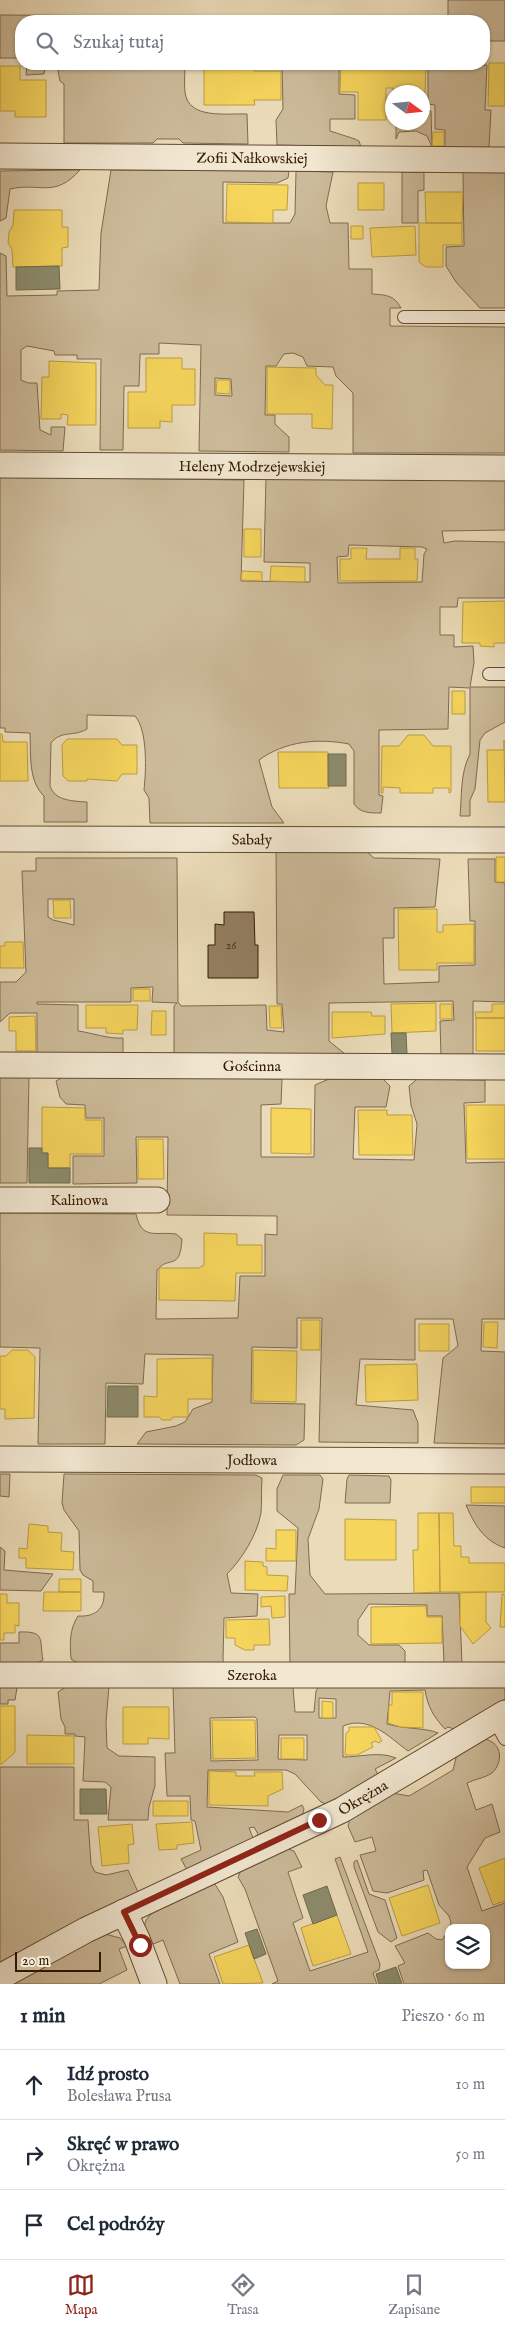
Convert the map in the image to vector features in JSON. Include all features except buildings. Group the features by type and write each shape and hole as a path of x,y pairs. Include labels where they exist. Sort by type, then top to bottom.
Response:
{"street":[{"name":"Zofii Nałkowskiej","path":"0,156 505,160"},
{"name":"Heleny Modrzejewskiej","path":"0,465 505,468"},
{"name":"Sabały","path":"0,839 505,840"},
{"name":"Gościnna","path":"0,1065 505,1066"},
{"name":"Kalinowa","path":"0,1200 157,1200"},
{"name":"Jodłowa","path":"0,1459 505,1461"},
{"name":"Szeroka","path":"0,1675 505,1675"},
{"name":"Okrężna","path":"0,1977 86,1930 342,1810 501,1724"},
{"path":"124,1912 140,1945 154,1984"}],"lane":[{"path":"404,317 505,317"},
{"path":"489,674 505,674"}],"shaded area":[{"path":"448,0 505,0 505,41 490,41 490,15 448,15"},
{"path":"0,15 15,15 15,58 0,58"},
{"path":"26,70 45,70 44,74 26,75"},
{"path":"185,70 185,92 188,101 193,107 210,113 247,114 248,144 183,143 179,139 157,139 153,143 64,143 64,84 60,81 58,71"},
{"path":"282,70 339,70 339,94 355,95 355,119 330,119 330,131 359,141 361,147 277,145 276,120 283,109"},
{"path":"428,70 487,70 485,110 491,110 489,148 445,147 445,130 435,129 435,105 430,104"},
{"path":"431,111 432,147 427,136 416,131 399,132 396,139 396,130 430,130"},
{"path":"80,170 71,179 54,187 10,189 6,218 0,221 0,171"},
{"path":"111,170 289,171 288,178 277,183 223,182 223,223 290,223 295,214 296,171 333,172 326,206 330,223 348,223 349,269 372,269 372,294 389,296 401,308 390,308 390,326 505,327 505,453 353,453 353,393 336,376 333,367 307,366 303,357 293,353 284,354 276,366 266,366 265,415 275,415 275,424 289,437 289,452 199,451 201,345 159,343 159,354 140,354 139,386 124,386 123,450 100,450 101,359 77,359 77,355 55,355 54,351 27,346 21,350 21,380 28,383 37,383 40,430 51,435 51,427 65,427 63,451 0,450 0,253 6,256 7,296 57,295 57,291 99,290 101,233","holes":["215,378 231,379 232,396 215,395"]},
{"path":"402,172 424,172 424,190 418,191 418,223 402,223"},
{"path":"463,172 505,172 505,308 480,308 456,282 446,266 446,247 464,246"},
{"path":"0,477 244,480 241,581 310,582 310,563 264,562 266,477 505,478 505,530 442,531 444,543 455,541 505,542 505,598 458,598 457,607 440,607 440,635 454,635 454,647 473,646 474,663 470,687 505,687 505,722 485,733 480,740 475,789 470,800 470,816 460,816 464,769 470,754 470,688 449,687 448,729 379,730 379,795 383,796 381,813 362,811 354,804 354,751 349,744 326,741 302,743 280,749 259,760 272,807 284,823 150,823 149,798 144,790 144,741 142,731 135,716 87,715 87,729 59,736 51,743 50,786 52,791 60,797 87,802 87,822 44,822 44,796 35,783 33,775 30,733 5,732 5,728 0,728","holes":["349,545 422,547 427,549 424,554 422,582 338,583 337,557 348,556"]},
{"path":"276,849 365,850 374,858 440,859 435,907 394,908 394,938 383,938 384,984 439,982 439,966 475,965 475,921 470,921 468,859 495,859 495,882 505,883 505,1002 473,1001 473,1058 441,1057 440,1021 454,1020 453,1001 329,1003 329,1041 345,1054 174,1055 174,1006 177,1003 152,1002 153,987 131,988 131,1002 37,1002 37,1004 78,1005 78,1031 106,1037 123,1038 123,1054 37,1056 37,1013 10,1013 0,1022 0,982 16,982 26,972 22,871 36,871 36,858 177,858 178,1002 181,1006 266,1005 267,1030 284,1032 282,1004 277,1004","holes":["48,899 74,899 74,925 48,917"]},
{"path":"0,1076 29,1076 27,1183 0,1183"},
{"path":"65,1076 282,1079 281,1104 261,1105 261,1157 314,1157 315,1085 329,1079 383,1079 390,1086 386,1107 355,1107 353,1159 414,1160 417,1124 411,1105 409,1086 417,1079 485,1080 485,1102 464,1103 466,1163 505,1162 505,1319 482,1319 481,1351 505,1352 505,1444 434,1443 443,1358 458,1346 453,1319 415,1319 415,1360 360,1359 356,1405 413,1410 418,1423 418,1443 319,1442 322,1318 297,1318 297,1348 252,1347 251,1403 305,1404 304,1440 296,1445 137,1444 146,1432 176,1426 185,1422 193,1409 212,1402 213,1355 145,1354 143,1384 106,1383 105,1444 38,1444 40,1348 0,1347 0,1213 136,1214 142,1228 146,1231 176,1234 182,1239 179,1256 157,1270 156,1319 238,1318 240,1276 265,1276 265,1234 277,1235 277,1216 167,1215 168,1137 136,1137 137,1183 73,1184 73,1156 104,1156 104,1118 86,1118 85,1105 66,1104 60,1097 56,1081"},
{"path":"0,1474 10,1474 9,1497 0,1496"},
{"path":"64,1474 256,1475 262,1478 261,1513 256,1530 243,1554 227,1574 231,1593 258,1594 257,1616 224,1618 223,1660 226,1666 81,1665 71,1659 71,1637 75,1621 78,1616 94,1614 100,1608 103,1603 104,1592 93,1592 93,1581 83,1575 80,1570 79,1531 64,1510 62,1503"},
{"path":"283,1475 320,1475 323,1479 319,1509 308,1539 310,1575 325,1594 459,1593 462,1663 444,1663 442,1616 427,1616 427,1605 369,1604 358,1620 358,1635 369,1645 399,1645 405,1651 405,1663 290,1665 289,1594 295,1594 298,1528 277,1511 277,1489"},
{"path":"349,1475 389,1476 391,1480 390,1503 345,1503"},
{"path":"466,1505 505,1506 505,1548 491,1541 481,1531"},
{"path":"0,1547 5,1551 4,1570 53,1574 41,1591 0,1590"},
{"path":"19,1632 34,1633 40,1638 43,1660 33,1665 0,1664 0,1643 19,1643"},
{"path":"505,1684 505,1699 454,1729 448,1727 445,1729 432,1711 425,1690 390,1691 387,1724 438,1733 408,1751 386,1734 370,1725 352,1723 343,1726 343,1757 383,1755 396,1758 375,1769 379,1776 326,1804 321,1802 295,1774 286,1770 208,1770 207,1807 288,1812 302,1805 304,1809 302,1816 259,1836 254,1827 249,1828 253,1838 187,1870 181,1859 201,1850 195,1821 191,1820 190,1796 167,1796 165,1753 175,1753 173,1686 293,1687 295,1712 314,1712 316,1691 319,1686","holes":["319,1698 336,1699 336,1718 319,1718","255,1717 257,1719 258,1760 211,1761 210,1718","279,1735 307,1735 307,1760 278,1759"]},
{"path":"0,1685 13,1685 17,1688 15,1700 8,1700 8,1704 0,1704"},
{"path":"109,1686 106,1722 107,1748 119,1756 155,1757 155,1786 149,1807 148,1820 108,1820 111,1787 105,1782 83,1781 85,1737 65,1734 58,1692 66,1687"},
{"path":"481,1739 493,1743 499,1752 499,1763 492,1773 467,1783 476,1810 492,1804 500,1832 485,1838 467,1867 482,1911 505,1903 505,1984 404,1984 398,1966 405,1963 395,1946 428,1933 436,1939 442,1940 445,1936 445,1969 490,1969 490,1924 451,1924 449,1916 439,1905 427,1870 423,1871 424,1880 387,1893 373,1891 360,1855 376,1851 372,1837 355,1842 348,1826 351,1816 392,1793 409,1796 453,1770 457,1754"},
{"path":"0,1767 74,1767 74,1820 88,1820 91,1864 95,1872 106,1875 128,1870 138,1892 0,1964"},
{"path":"285,1848 294,1851 302,1867 288,1872 303,1918 293,1923 310,1971 368,1952 335,1859 340,1857 380,1964 379,1970 373,1973 377,1984 272,1984 278,1981 245,1889 238,1877 242,1868"},
{"path":"357,1860 369,1894 385,1900 397,1938 391,1942 378,1932 354,1867 354,1862"},
{"path":"213,1881 223,1897 238,1942 209,1954 220,1984 180,1984 163,1940 151,1945 145,1923 148,1917 164,1905"},
{"path":"105,1934 120,1938 127,1946 119,1949 127,1970 99,1984 9,1984"}],"route":[{"path":"140,1945 124,1912 319,1820"}]}
